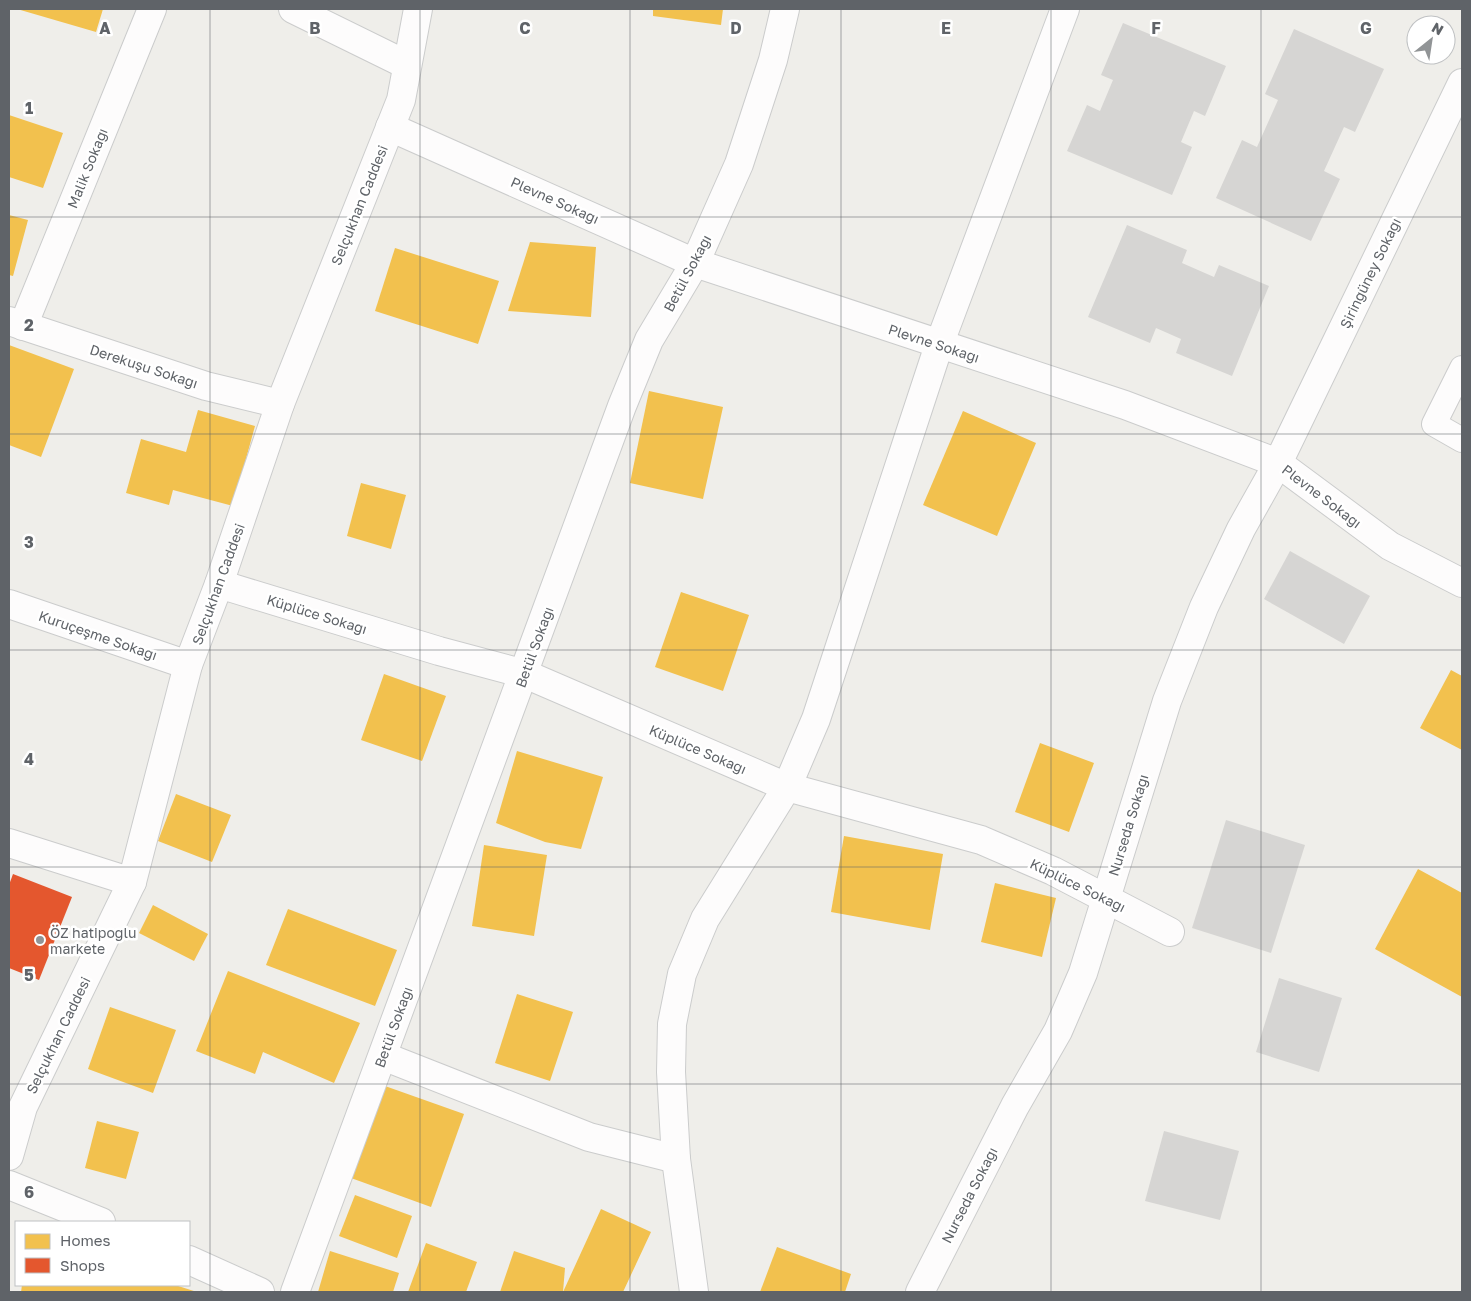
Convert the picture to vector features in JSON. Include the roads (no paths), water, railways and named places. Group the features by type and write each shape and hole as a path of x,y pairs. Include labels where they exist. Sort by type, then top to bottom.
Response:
{"street":[{"name":"Malik Sokağı","path":"16,324 152,9"},
{"path":"293,9 407,65"},
{"name":"Selçukhan Caddesi","path":"9,1156 23,1107 132,882 188,666 219,584 280,404 401,100 418,9"},
{"name":"Betül Sokağı","path":"295,1292 525,674 622,406 649,340 695,263 739,164 773,60 785,9"},
{"path":"694,1292 676,1159 671,1072 672,1024 682,974 705,919 787,787 816,719 939,345 1065,9"},
{"name":"Şiringüney Sokağı","path":"1278,462 1462,83"},
{"name":"Plevne Sokağı","path":"390,127 695,263 1125,405 1278,462 1390,546 1462,583"},
{"name":"Derekuşu Sokağı","path":"16,324 206,386 280,404"},
{"name":"Nurseda Sokağı","path":"920,1292 1014,1106 1058,1031 1083,973 1174,684 1216,581 1241,529 1278,462"},
{"name":"Küplüce Sokağı","path":"219,584 439,651 525,674 787,787 981,840 1053,871 1170,932"},
{"name":"Kuruçeşme Sokağı","path":"9,604 188,666"},
{"path":"9,842 132,882"},
{"path":"382,1056 589,1137 676,1159"},
{"path":"9,1185 99,1221"},
{"path":"190,1260 260,1292"}],"lane":[{"path":"1462,368 1434,424 1462,440"}],"place":[{"name":"ÖZ hatipoğlu markete","path":"40,940"}]}
